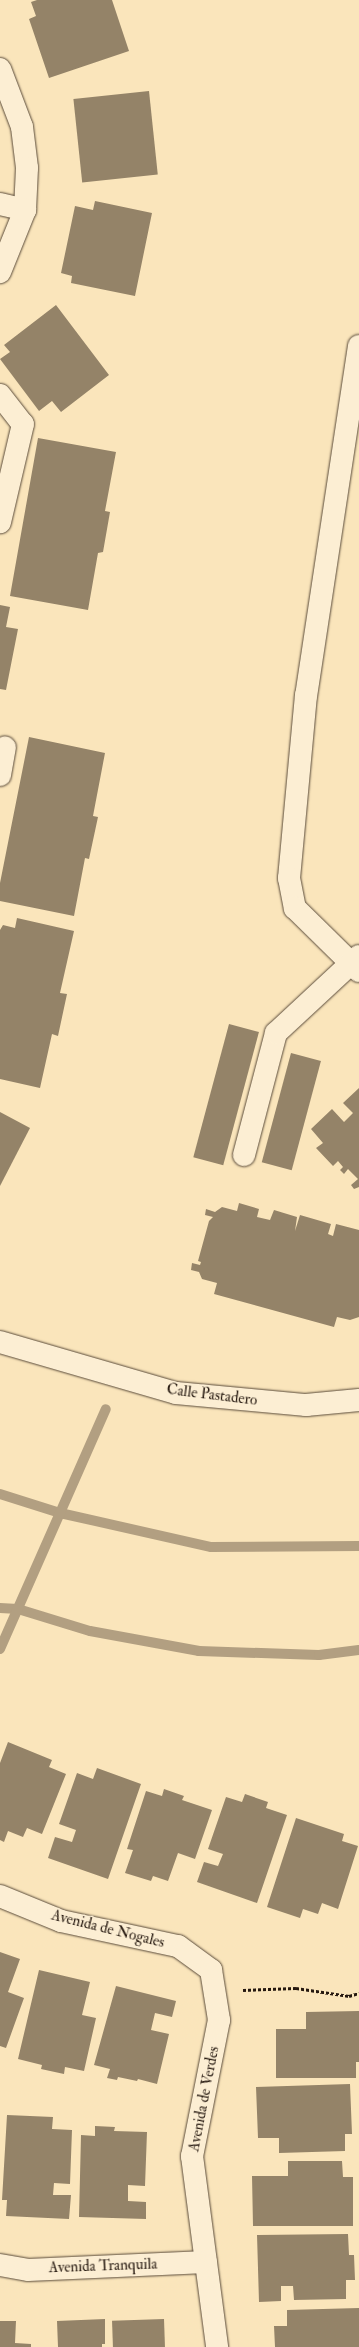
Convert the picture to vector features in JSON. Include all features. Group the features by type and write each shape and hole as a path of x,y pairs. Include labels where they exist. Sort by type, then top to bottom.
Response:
{"street":[{"path":"0,69 22,126 28,168 25,210 0,272"},
{"path":"0,204 25,210"},
{"path":"244,1155 276,1033 356,963 295,908 289,878 306,695 359,346"},
{"path":"0,396 24,424 0,522"},
{"path":"0,775 5,747"},
{"name":"Calle Pastadero","path":"0,1342 176,1393 306,1405 359,1400"},
{"name":"Avenida de Nogales","path":"0,1896 61,1921 178,1946 213,1980"},
{"name":"Avenida de Verdes","path":"213,1980 219,2020 192,2156 216,2347"},
{"name":"Avenida Tranquila","path":"0,2265 28,2270 206,2262"}],"path":[{"path":"213,1980 296,1988 349,1996 359,1993"}],"building":[{"path":"37,0 112,0 129,51 49,78 29,19 36,16 31,2"},
{"path":"149,91 158,175 82,182 73,99"},
{"path":"95,201 152,213 135,296 71,283 72,276 61,273 75,206 93,210"},
{"path":"56,305 109,375 61,412 52,401 39,411 0,359 10,352 4,345"},
{"path":"38,438 116,452 105,511 110,512 103,552 98,553 88,610 10,596"},
{"path":"0,605 10,607 6,627 18,629 6,690 0,689"},
{"path":"29,737 105,753 93,816 98,817 89,859 85,858 74,916 0,901 0,883"},
{"path":"17,918 74,931 60,993 67,994 58,1036 52,1034 40,1088 0,1079 0,930 3,925 15,928"},
{"path":"229,1024 259,1032 223,1165 193,1157"},
{"path":"291,1053 321,1061 292,1170 262,1162"},
{"path":"359,1088 359,1187 354,1189 351,1185 358,1179 348,1169 344,1174 340,1170 343,1167 338,1161 333,1166 316,1148 323,1143 311,1129 332,1109 344,1122 353,1113 343,1103"},
{"path":"0,1112 30,1128 0,1186"},
{"path":"239,1203 259,1209 257,1217 270,1220 274,1210 297,1217 295,1231 300,1215 331,1224 328,1234 333,1236 336,1224 359,1230 359,1317 350,1320 337,1317 334,1327 214,1294 217,1283 202,1279 199,1272 191,1270 192,1263 200,1265 201,1262 198,1261 209,1221 213,1217 205,1215 206,1209 215,1212 222,1207 237,1211"},
{"path":"8,1742 52,1760 49,1767 66,1774 42,1834 27,1828 23,1837 8,1831 4,1842 0,1840 0,1763"},
{"path":"97,1768 141,1784 108,1879 48,1858 55,1837 72,1842 76,1830 59,1824 77,1773 93,1779"},
{"path":"164,1789 184,1796 182,1800 212,1810 195,1859 178,1853 168,1881 153,1876 151,1881 125,1873 133,1850 127,1849 146,1791 162,1796"},
{"path":"245,1794 268,1802 266,1808 287,1815 257,1903 197,1882 204,1862 218,1866 223,1854 208,1849 226,1797 242,1802"},
{"path":"296,1818 344,1834 342,1841 358,1846 338,1909 322,1903 318,1914 303,1909 300,1918 267,1907"},
{"path":"0,1952 20,1959 8,1992 24,1998 6,2048 0,2046"},
{"path":"39,1970 90,1982 82,2015 96,2018 84,2071 65,2067 64,2074 41,2069 42,2065 18,2059"},
{"path":"116,1986 176,2001 172,2017 155,2013 151,2030 169,2034 157,2084 138,2079 137,2081 118,2077 117,2080 107,2078 110,2069 94,2065"},
{"path":"359,2011 359,2062 356,2062 356,2078 276,2078 276,2029 306,2029 306,2012"},
{"path":"350,2084 352,2134 345,2134 345,2151 279,2153 279,2138 258,2138 256,2087"},
{"path":"7,2115 53,2117 52,2129 72,2130 70,2184 54,2183 53,2195 71,2195 69,2219 6,2216 7,2200 2,2200"},
{"path":"95,2126 115,2127 114,2131 147,2132 145,2186 128,2185 128,2201 146,2202 146,2219 79,2217 81,2135 95,2136"},
{"path":"288,2161 342,2161 343,2177 353,2177 353,2226 253,2226 252,2176 288,2176"},
{"path":"348,2234 349,2255 354,2255 355,2280 346,2280 346,2299 294,2300 293,2286 281,2286 281,2301 259,2302 257,2235"},
{"path":"359,2308 359,2347 275,2347 274,2326 287,2326 287,2310"},
{"path":"105,2319 105,2344 102,2344 102,2347 58,2347 57,2321"},
{"path":"164,2319 165,2347 113,2347 112,2321"},
{"path":"0,2321 16,2321 15,2343 31,2344 31,2347 0,2347"}],"waterway":[{"path":"0,1649 106,1409"},
{"path":"0,1494 60,1513 211,1547 359,1546"},
{"path":"0,1608 18,1609 90,1631 199,1651 319,1655 359,1650"}]}
